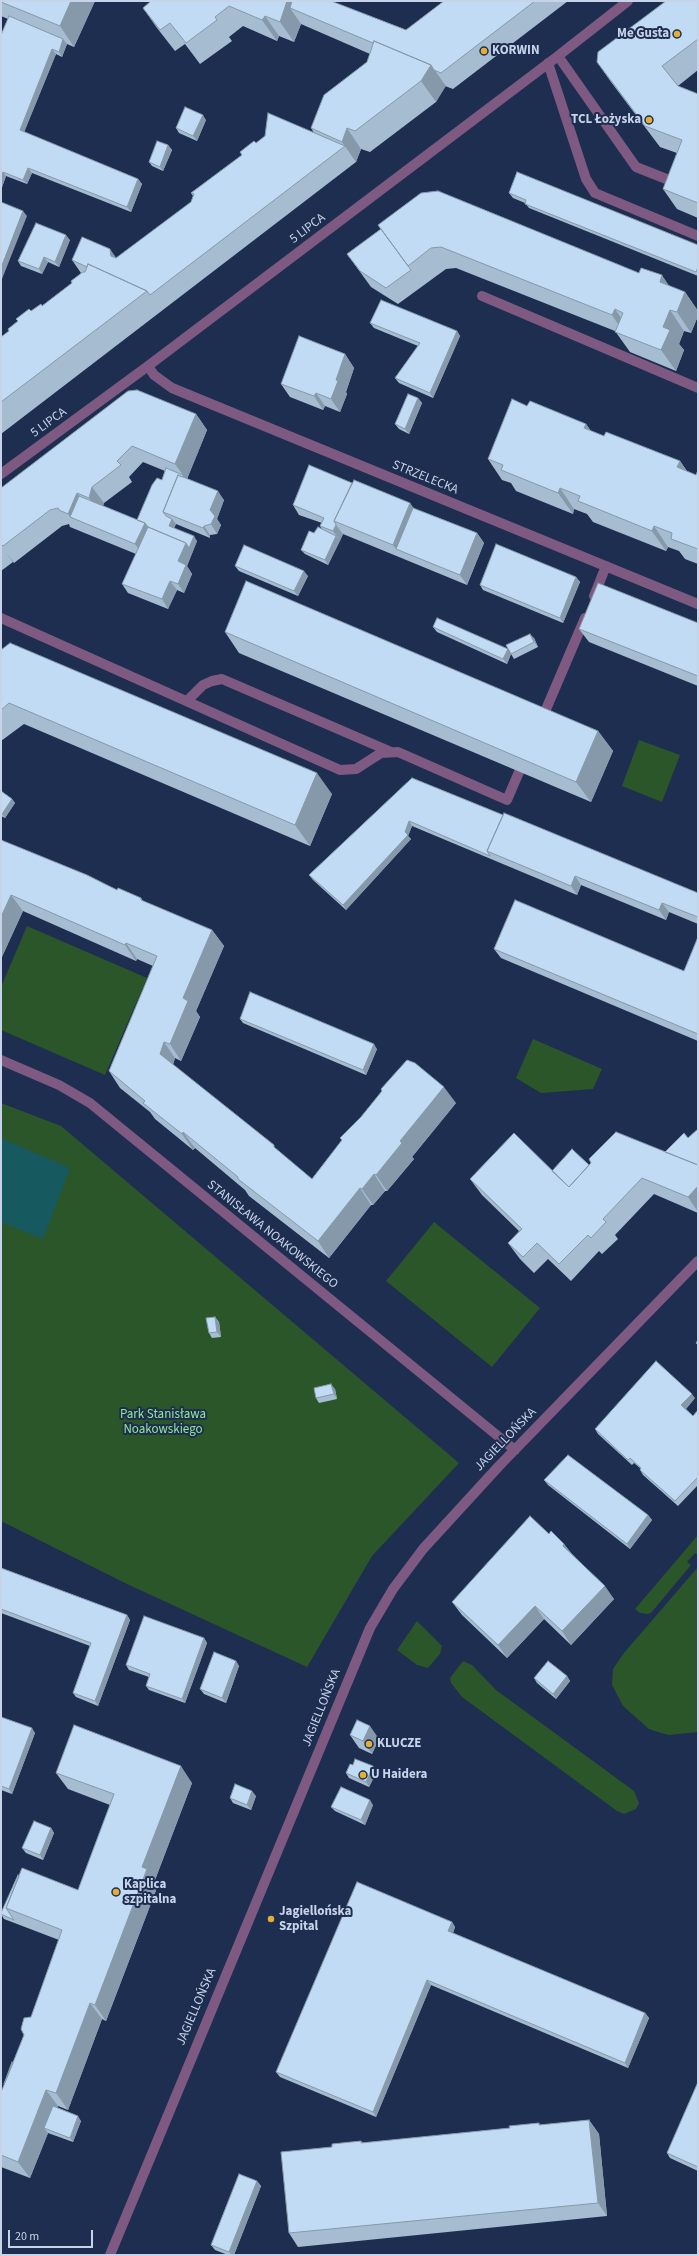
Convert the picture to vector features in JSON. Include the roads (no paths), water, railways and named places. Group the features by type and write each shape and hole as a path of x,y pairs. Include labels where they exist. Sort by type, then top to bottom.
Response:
{"street":[{"name":"5 LIPCA","path":"1,474 148,366 558,56 628,1"},
{"path":"558,56 636,167 686,186"},
{"path":"548,63 586,179 595,192 698,236"},
{"path":"482,296 698,388"},
{"name":"STRZELECKA","path":"148,366 154,375 172,388 698,604"},
{"path":"541,721 606,566"},
{"path":"1,618 340,770 356,769 381,753 389,751"},
{"path":"187,701 203,685 222,680 389,751 398,752 506,800 519,772"},
{"name":"STANISŁAWA NOAKOWSKIEGO","path":"1,1060 60,1085 90,1103 334,1300 515,1450"},
{"name":"JAGIELLOŃSKA","path":"110,2255 370,1628 393,1589 422,1549 515,1450 698,1261"}],"place":[{"name":"Me Gusta","path":"677,34"},
{"name":"KORWIN","path":"484,51"},
{"name":"TCL Łożyska","path":"649,120"},
{"name":"KLUCZE","path":"369,1744"},
{"name":"U Haidera","path":"363,1775"},
{"name":"Kaplica szpitalna","path":"116,1892"},
{"name":"Jagiellońska Szpital","path":"271,1919"}],"park label":[{"name":"Park Stanisława Noakowskiego","path":"163,1422"}]}
